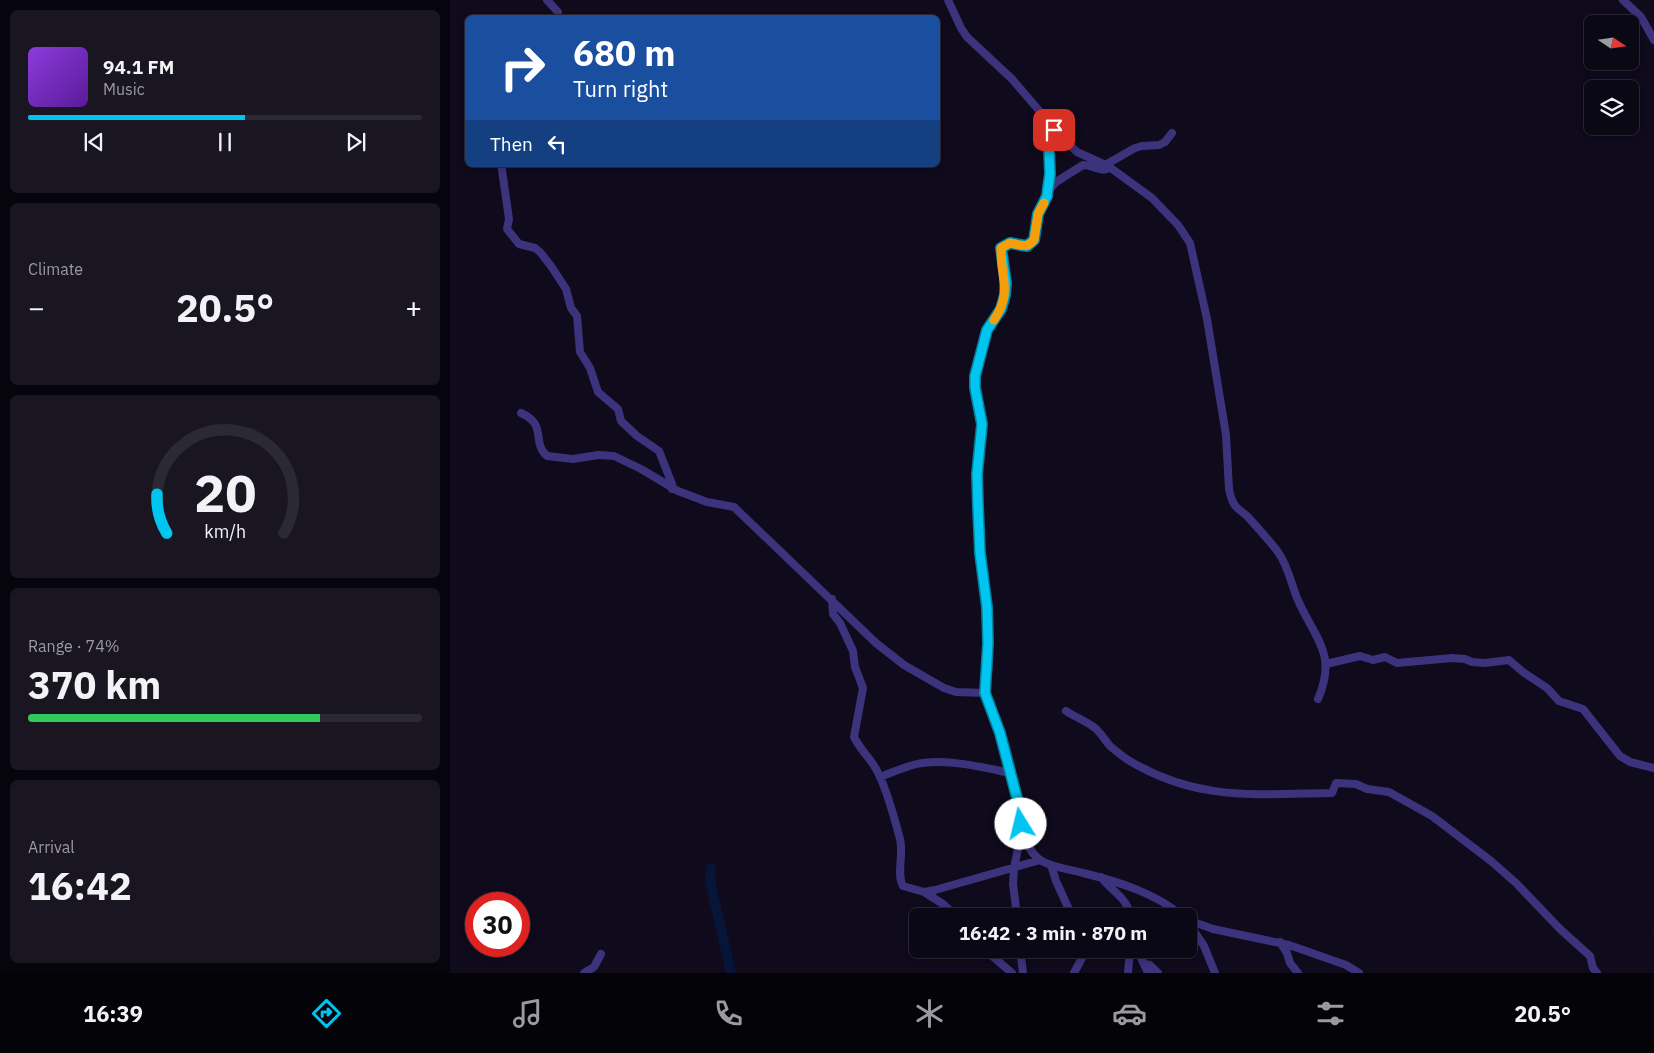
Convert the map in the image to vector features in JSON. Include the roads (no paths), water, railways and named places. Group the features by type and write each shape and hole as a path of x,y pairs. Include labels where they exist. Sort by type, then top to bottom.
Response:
{"street":[{"path":"547,0 558,12 558,15"},
{"path":"948,0 967,37 997,63 1017,84 1048,124 1077,152 1108,166 1125,177 1164,210 1178,225 1190,243 1207,319 1226,435 1231,497 1234,504 1251,520 1282,559 1298,601 1316,631 1326,664 1323,688 1318,699"},
{"path":"1623,0 1641,18 1654,40"},
{"path":"1016,908 1014,868 1021,834 1020,813 1000,733 985,693 988,643 987,607 980,553 977,474 982,424 975,388 975,376 987,330 1001,309 1005,295 1006,283 1001,248 1010,243 1024,246 1032,243 1034,240 1038,214 1048,191 1050,174 1048,124"},
{"path":"1048,191 1056,182 1083,165 1102,170 1135,148 1159,146 1172,133"},
{"path":"502,167 508,218 507,229 519,244 540,252 566,289 569,303 578,320 580,352 590,368 598,392 618,409 622,421 636,436 659,452 672,488"},
{"path":"521,413 532,420 537,427 540,448 546,456 573,459 598,455 614,456 641,469 672,488 707,502 734,507 876,643 904,665 944,688 956,692 985,693"},
{"path":"832,599 833,614 840,623 853,650 855,667 862,685 860,708 854,737 880,777 902,847 901,884 905,888 924,892 947,908"},
{"path":"1326,664 1360,656 1374,660 1385,657 1397,663 1452,658 1478,663 1509,660 1523,672 1548,688 1559,701 1583,709 1620,756 1630,762 1654,768"},
{"path":"1066,711 1095,728 1122,755 1147,769 1188,787 1207,791 1268,795 1332,793 1336,783 1348,782 1367,789 1389,792 1432,816 1491,861 1536,903 1560,929 1585,950 1590,956 1593,968 1597,973"},
{"path":"880,777 915,764 930,763 956,764 1010,773"},
{"path":"1021,834 1040,860 1052,865 1101,877 1157,899 1170,908"},
{"path":"924,892 1040,860"},
{"path":"1052,865 1056,881 1068,908"},
{"path":"1101,877 1129,908"},
{"path":"1197,924 1213,929 1280,942 1316,954 1354,972"},
{"path":"1197,936 1207,952 1215,973"},
{"path":"1280,942 1298,973"},
{"path":"584,973 594,967 601,954"},
{"path":"994,958 1012,973"},
{"path":"1021,958 1023,973"},
{"path":"1074,973 1082,958"},
{"path":"1128,973 1129,958"},
{"path":"1142,958 1148,973"},
{"path":"1145,964 1150,965 1158,973"}],"waterway":[{"path":"711,868 710,881 731,973"},
{"path":"1654,927 1654,933"}]}
